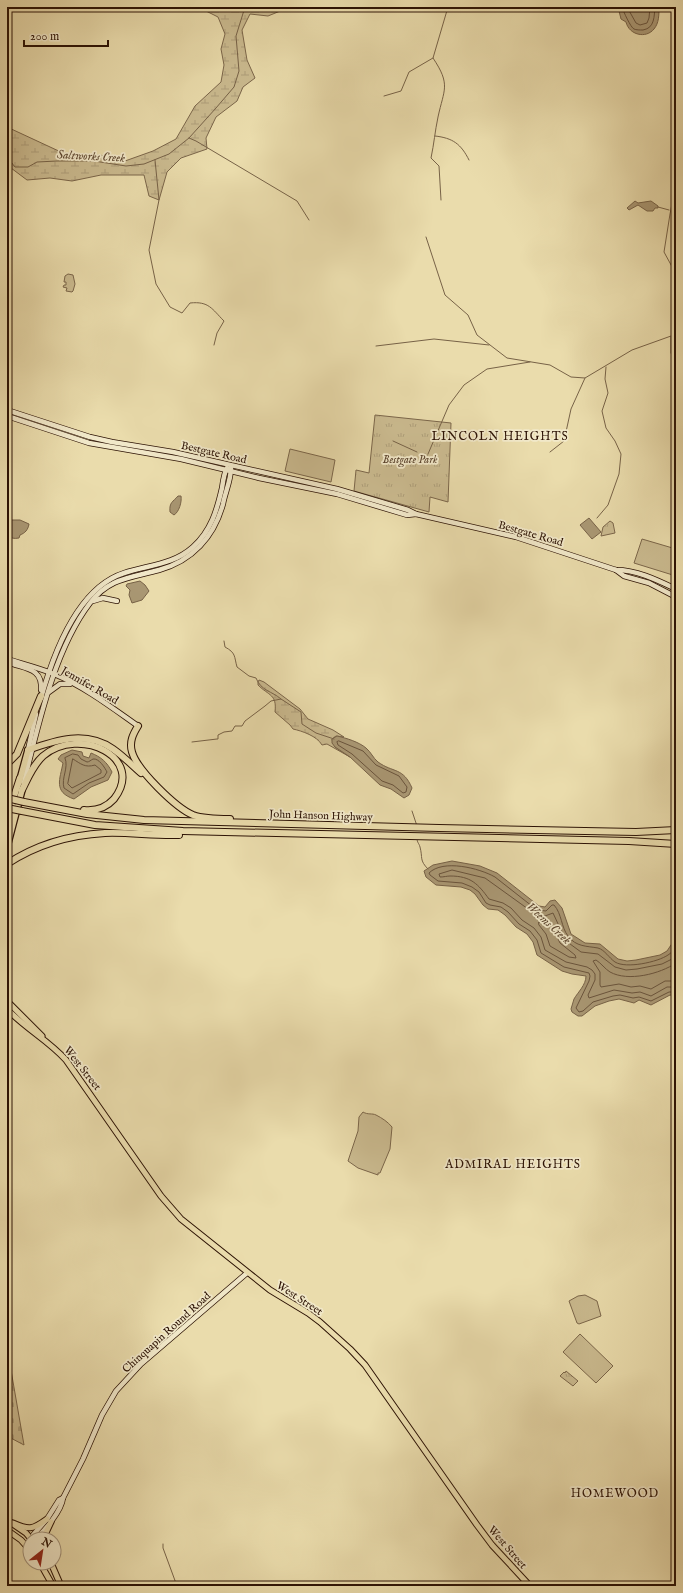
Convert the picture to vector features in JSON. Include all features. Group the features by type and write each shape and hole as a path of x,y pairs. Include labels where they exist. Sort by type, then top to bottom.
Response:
{"highway":[{"path":"7,764 14,758 19,749 34,709 41,696"},
{"path":"138,726 132,737 132,751 142,768 176,805 201,817 291,824"},
{"path":"7,818 30,749 66,739 82,738 96,740 114,749 161,789"},
{"path":"7,847 22,790 33,768 43,756 56,748 73,744 91,745 106,751 115,760 121,772 122,778 119,791 112,802 102,808 86,811 24,802"},
{"path":"7,834 20,778"},
{"name":"John Hanson Highway","path":"7,798 87,814 118,818 210,823 636,832"},
{"name":"John Hanson Highway","path":"7,808 73,822 116,827 222,832 629,841 676,845"},
{"path":"636,832 676,830"},
{"path":"7,864 42,845 78,836 106,833 171,835 222,832"},
{"path":"636,832 676,835"}],"main road":[{"name":"Bestgate Road","path":"7,410 82,438 173,452 350,492 408,510 416,514 468,527 516,536 616,570 624,576 649,583 676,597"},
{"name":"Bestgate Road","path":"7,416 117,448 154,453 349,498 407,515 416,514"},
{"path":"22,790 41,696 58,648 68,628 84,604 101,585 122,574 160,565 189,551 210,526 215,515 230,465"},
{"path":"30,749 54,674 74,629 90,602 99,592 113,582 169,567 181,562 196,551 211,534 219,518 228,470"},
{"path":"349,498 350,492"},
{"name":"Bestgate Road","path":"616,570 628,570 676,589"},
{"path":"90,602 103,598 117,601"},
{"name":"Jennifer Road","path":"7,659 49,672 75,684 94,695 138,726"},
{"path":"7,662 38,674 42,683 41,696"},
{"path":"49,692 62,683 75,684"},
{"name":"West Street","path":"7,1001 72,1067 172,1209 181,1219 247,1273 270,1290 320,1322 350,1349 365,1365 380,1384 476,1525 492,1545 530,1586"},
{"name":"West Street","path":"7,1009 29,1030 46,1041"},
{"name":"Chinquapin Round Road","path":"38,1531 49,1521 59,1500 63,1498 83,1459 102,1416 116,1391 141,1364 247,1273"},
{"path":"7,1520 27,1528 33,1528 49,1521"},
{"path":"46,1531 49,1521"},
{"path":"13,1523 23,1531"},
{"path":"7,1530 22,1538"},
{"path":"45,1571 53,1586"},
{"path":"54,1571 61,1586"}],"green space":[{"path":"198,7 290,7 268,16 250,14 242,30 247,60 255,78 243,87 237,101 216,117 206,138 207,149 181,158 167,172 159,200 149,196 144,175 101,175 72,181 50,178 27,180 7,165 7,127 63,153 100,155 125,161 153,151 176,139 195,106 221,82 224,65 221,49 225,34 218,17"},
{"path":"68,274 73,275 75,284 72,292 66,291 67,288 63,287 66,285 66,282 64,282 65,276"},
{"name":"Bestgate Park","path":"375,415 451,423 448,502 430,497 429,512 354,491 356,470 369,473"},
{"path":"290,449 335,460 331,482 285,471"},
{"path":"610,521 613,523 615,533 601,536 603,527"},
{"path":"642,539 676,549 676,576 634,563"},
{"path":"259,680 264,682 300,709 308,719 333,730 344,737 336,736 332,739 335,747 350,757 327,744 322,745 317,739 309,734 293,729 275,712 275,702 273,698 258,685"},
{"path":"363,1112 376,1115 389,1123 392,1127 390,1149 378,1175 358,1168 348,1161 358,1131 359,1117"},
{"path":"585,1295 597,1301 601,1316 579,1324 577,1323 569,1301 578,1296"},
{"path":"580,1334 613,1366 596,1383 563,1352"},
{"path":"8,1353 24,1445 7,1436"},
{"path":"566,1371 578,1381 573,1386 560,1376"}],"water":[{"path":"618,7 659,7 657,24 651,32 647,34 642,35 634,33 626,22 621,19"},
{"path":"635,201 638,203 651,201 658,206 658,208 655,208 653,211 647,211 638,205 629,210 627,208"},
{"path":"178,496 181,496 181,504 174,515 170,512 170,506"},
{"path":"589,518 601,532 592,539 580,525"},
{"path":"7,520 20,520 29,524 29,526 19,538 11,538 7,536"},
{"path":"140,581 149,591 142,600 132,603 129,595 130,590 126,586 127,584"},
{"path":"337,736 360,744 368,750 378,762 401,773 409,781 412,788 409,795 404,798 391,789 380,785 350,757 335,747 332,743 332,739"},
{"path":"72,750 82,752 83,756 89,758 91,753 98,756 108,765 112,772 108,780 91,787 74,799 67,796 60,789 63,763 58,759 61,755"},
{"name":"Weems Creek","path":"452,861 480,866 497,873 539,906 545,907 550,901 555,900 562,908 571,934 585,943 600,944 618,959 627,961 660,955 667,951 673,942 676,941 676,996 670,995 651,1005 639,1000 634,1003 619,999 609,1001 595,1006 582,1016 578,1016 572,1012 571,1009 574,999 585,982 586,976 562,971 537,955 533,942 527,934 516,927 498,910 488,909 470,890 461,887 436,885 426,877 424,871 433,865"}],"waterway":[{"name":"Saltworks Creek","path":"7,157 15,167 28,167 37,162 57,161 94,161 126,166 144,164 169,154 189,138 234,87 239,71 236,36 245,7"},
{"name":"Saltworks Creek","path":"441,200 439,166 431,158 444,93 444,81 439,67 433,58 448,7"},
{"path":"384,96 401,91 409,72 433,58"},
{"path":"435,136 452,140 463,150 469,160"},
{"name":"Saltworks Creek","path":"189,138 297,201 309,220"},
{"name":"Saltworks Creek","path":"155,160 159,200 149,250 156,284 170,307 182,313 190,303 202,303 210,307 224,321 217,333 214,345"},
{"path":"676,183 664,252 676,274"},
{"path":"658,207 669,210"},
{"path":"426,237 445,295 468,315 477,335 507,358 550,365 571,377 585,378 632,350 671,336 676,331"},
{"path":"671,337 671,353 676,363"},
{"path":"376,346 434,339 489,345"},
{"path":"428,454 449,405 464,385 487,369 530,362"},
{"path":"597,518 608,505 619,474 621,454 615,441 606,428 602,411 608,393 605,379 606,367"},
{"path":"550,452 564,441 571,409 585,378"},
{"path":"393,441 417,452"},
{"path":"224,641 225,647 234,655 237,667 249,676 256,678 261,686 281,699"},
{"name":"Weems Creek","path":"192,742 218,739 218,735 224,732 232,731 235,726 242,726 245,721 271,701 281,699 301,712 302,724 316,733 334,739"},
{"name":"Weems Creek","path":"412,811 417,826"},
{"name":"Weems Creek","path":"417,838 422,861 428,869"},
{"path":"163,1544 163,1548 177,1586"}],"district":[{"name":"LINCOLN HEIGHTS","path":"500,436"},
{"name":"ADMIRAL HEIGHTS","path":"513,1164"},
{"name":"HOMEWOOD","path":"615,1493"}]}
